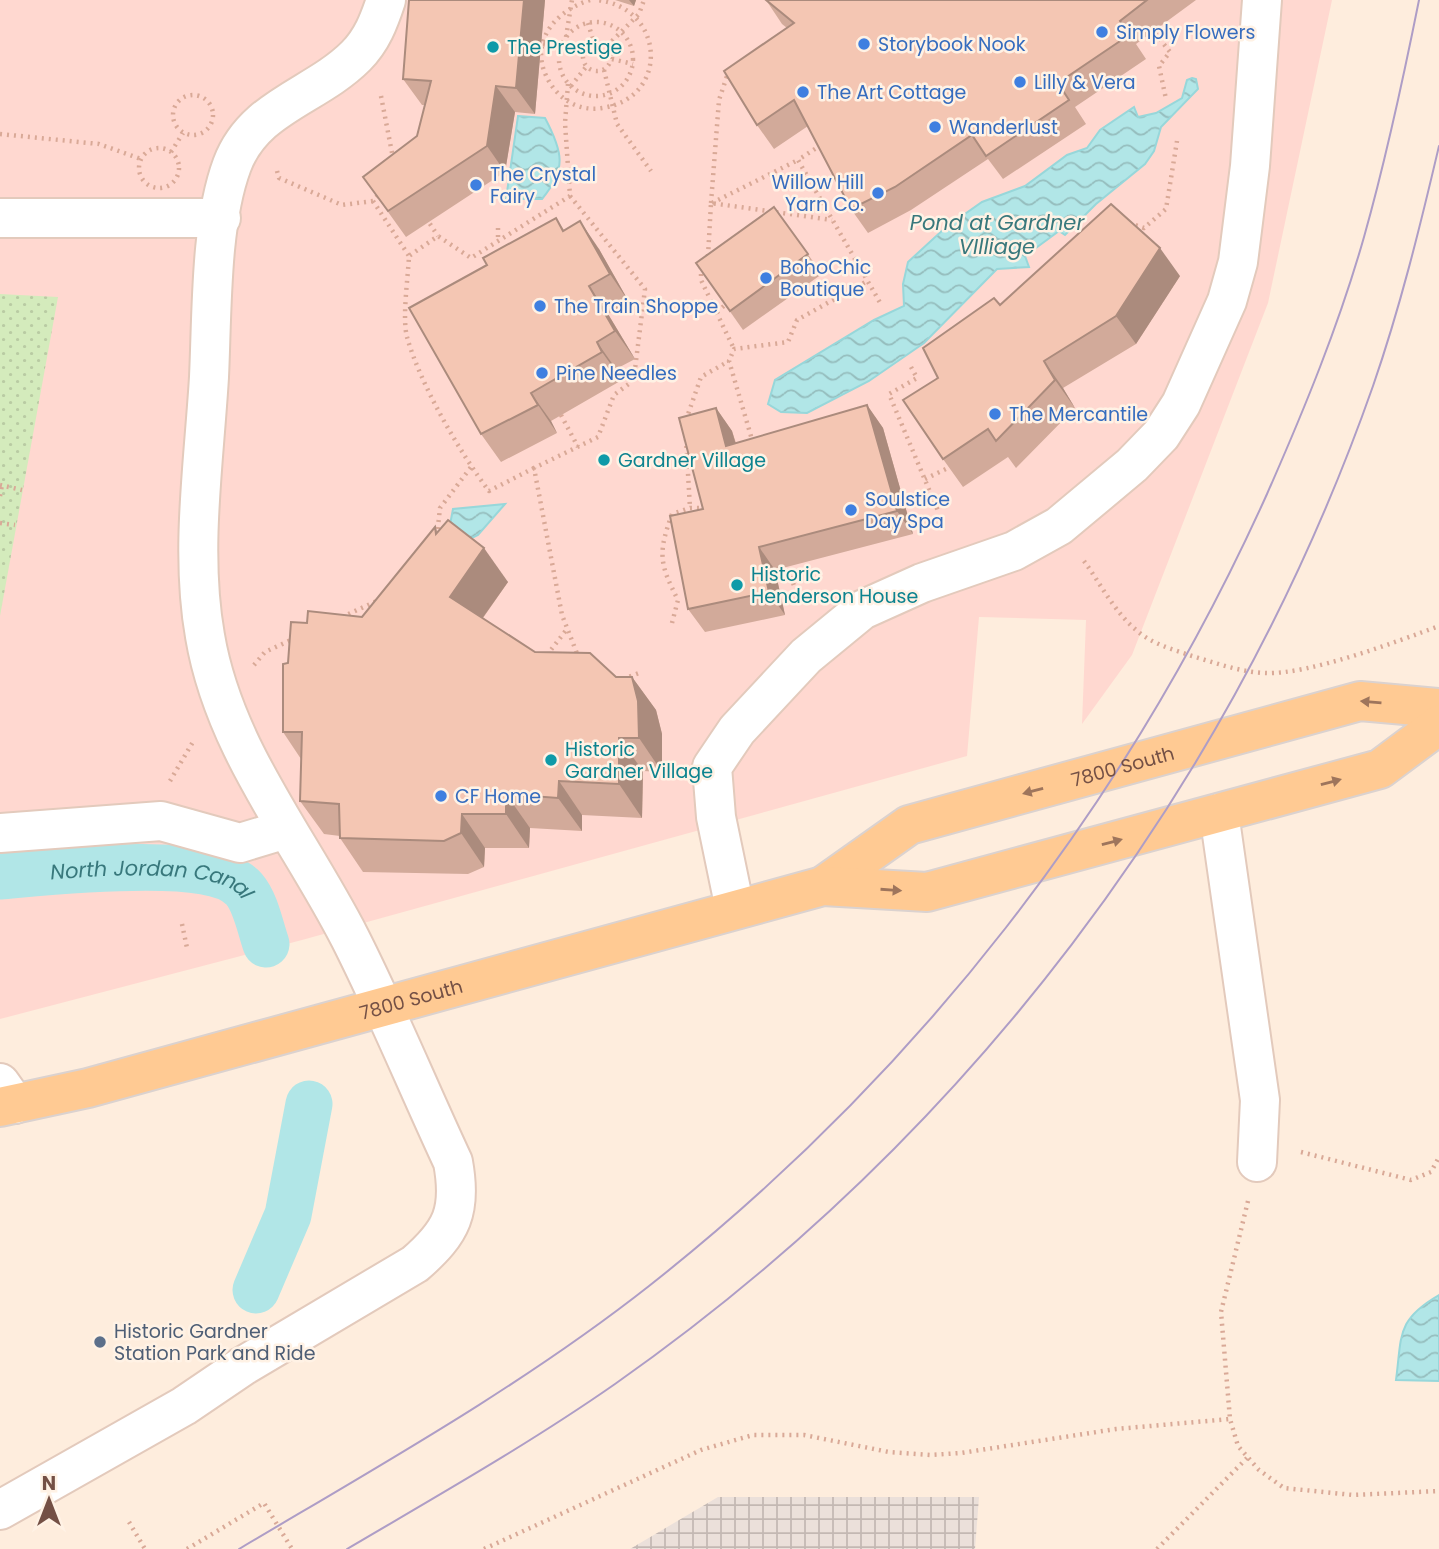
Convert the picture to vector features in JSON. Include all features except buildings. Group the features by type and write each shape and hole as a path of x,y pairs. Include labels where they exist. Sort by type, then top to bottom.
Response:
{"main road":[{"name":"7800 South","path":"823,886 909,825 1360,701 1439,708"},
{"name":"7800 South","path":"5,1098 88,1088 823,886 927,892 1380,769 1439,725"}],"lane":[{"path":"0,1510 184,1405 254,1359 415,1264 445,1234 457,1202 453,1162 350,938 286,829 222,704 209,657 201,608 200,547 220,218 225,187 244,138 282,104 355,57 379,22 386,0"},
{"path":"735,909 716,817 712,767 737,730 806,656 862,610 922,583 1014,551 1059,526 1101,493 1161,435 1181,404 1227,301 1238,262 1245,216 1262,0"},
{"path":"0,218 220,218"},
{"path":"1219,813 1260,1100 1257,1162"},
{"path":"0,833 161,821 240,843 286,829"}],"path":[{"path":"590,0 571,3 547,29 542,64 548,81 566,100 592,110 613,107 640,89 649,73 651,55 649,37 635,17 609,1 596,0"},
{"path":"607,46 635,17 644,0"},
{"path":"566,37 573,30 589,23 608,24 619,31 628,40 633,64 621,86 611,93 587,95 569,85 558,62 566,37 571,3"},
{"path":"1145,21 1170,52 1159,66 1166,99"},
{"path":"589,23 594,43"},
{"path":"594,43 607,46"},
{"path":"583,53 594,43"},
{"path":"543,44 583,53"},
{"path":"607,46 612,59"},
{"path":"583,53 586,67 595,72 604,70 612,59"},
{"path":"612,59 633,64"},
{"path":"690,508 686,415 701,377 729,360 734,349 701,280 701,265 708,255 719,100 731,66"},
{"path":"373,201 409,256 406,335 423,376 471,467 489,491 598,437 614,395 630,383 635,369 645,289 570,196 566,100 569,85 586,67"},
{"path":"604,70 617,124 651,171"},
{"path":"370,102 381,96 393,162"},
{"path":"184,97 203,98 214,113 210,127 200,135 183,132 174,119 175,107 184,97"},
{"path":"171,152 183,132"},
{"path":"0,134 99,144 141,159"},
{"path":"1122,221 1144,228 1166,209 1177,141"},
{"path":"711,203 799,160 825,143"},
{"path":"156,148 171,152 178,159 179,173 166,187 146,184 139,172 141,159 156,148"},
{"path":"799,160 882,306"},
{"path":"275,161 279,178 342,205 373,201 388,184"},
{"path":"424,215 439,236 471,258 570,196"},
{"path":"711,203 832,220"},
{"path":"498,228 496,243 500,256"},
{"path":"409,256 439,236"},
{"path":"734,349 788,342 797,320 869,280"},
{"path":"717,312 725,305"},
{"path":"729,360 756,454"},
{"path":"911,367 917,378 889,394 938,511"},
{"path":"561,415 578,447"},
{"path":"437,540 440,508 471,467"},
{"path":"925,479 950,467"},
{"path":"534,468 562,615 581,666"},
{"path":"0,496 1,485 22,490"},
{"path":"672,624 678,600 663,571 662,541 672,513 690,508 717,508"},
{"path":"0,523 15,525"},
{"path":"1059,526 1134,629 1162,646 1227,666 1262,673 1289,672 1392,643 1439,626"},
{"path":"785,554 794,589"},
{"path":"335,620 385,597 379,611"},
{"path":"678,600 688,598"},
{"path":"544,659 568,628"},
{"path":"253,678 254,665 265,652 300,636"},
{"path":"619,680 639,673"},
{"path":"182,924 187,948"},
{"path":"1439,1157 1431,1172 1411,1181 1294,1151 1257,1162 1221,1312 1230,1419 1238,1446 1247,1458 1284,1488 1353,1495 1439,1491"},
{"path":"484,1549 701,1450 753,1435 804,1435 889,1452 930,1455 972,1452 1116,1429 1230,1419"},
{"path":"1157,1549 1247,1458"},
{"path":"187,1549 264,1503 292,1549"},
{"path":"129,1522 145,1549"}],"shaded area":[{"name":"Gardner Village","path":"0,0 1332,0 1268,303 1132,655 1082,724 1086,620 979,617 967,756 302,940 0,1019"},
{"path":"718,1497 979,1497 975,1549 630,1549"}],"green space":[{"path":"0,294 58,297 0,616"}],"water":[{"name":"Pond at Gardner VIlliage","path":"1196,79 1198,89 1161,127 1154,151 1145,164 1096,204 1065,235 1059,231 1025,256 1029,267 997,269 924,343 869,381 807,413 781,412 768,404 775,380 874,320 904,306 903,284 908,262 945,228 982,202 1025,186 1067,155 1087,148 1100,130 1134,107 1138,117 1156,113 1182,98 1187,80"},
{"path":"518,116 545,118 559,151 556,178 542,199 506,199"},
{"path":"505,504 478,535 445,551 453,509"},
{"path":"1439,1295 1439,1381 1396,1380 1401,1340 1408,1321 1415,1312"}],"waterway":[{"name":"North Jordan Canal","path":"0,876 128,868 199,871 226,878 244,889 255,908 266,944"},
{"name":"North Jordan Canal","path":"256,1290 288,1215 309,1104"}],"tram line":[{"path":"239,1549 500,1392 601,1323 649,1286 747,1204 839,1117 925,1025 1006,928 1081,826 1149,719 1211,609 1267,494 1320,367 1354,270 1387,149 1419,0"},
{"path":"347,1549 550,1428 615,1384 742,1287 861,1182 971,1067 1072,945 1163,815 1244,678 1314,535 1383,357 1439,146"}],"place":[{"name":"Simply Flowers","path":"1102,32"},
{"name":"Storybook Nook","path":"864,44"},
{"name":"The Prestige","path":"493,47"},
{"name":"Lilly & Vera","path":"1020,82"},
{"name":"The Art Cottage","path":"803,92"},
{"name":"Wanderlust","path":"935,127"},
{"name":"The Crystal Fairy","path":"476,185"},
{"name":"Willow Hill Yarn Co.","path":"878,193"},
{"name":"BohoChic Boutique","path":"766,278"},
{"name":"The Train Shoppe","path":"540,306"},
{"name":"Pine Needles","path":"542,373"},
{"name":"The Mercantile","path":"995,414"},
{"name":"Gardner Village","path":"604,460"},
{"name":"Soulstice Day Spa","path":"851,510"},
{"name":"Historic Henderson House","path":"737,585"},
{"name":"Historic Gardner Village","path":"551,760"},
{"name":"CF Home","path":"441,796"},
{"name":"Historic Gardner Station Park and Ride","path":"100,1342"}]}
